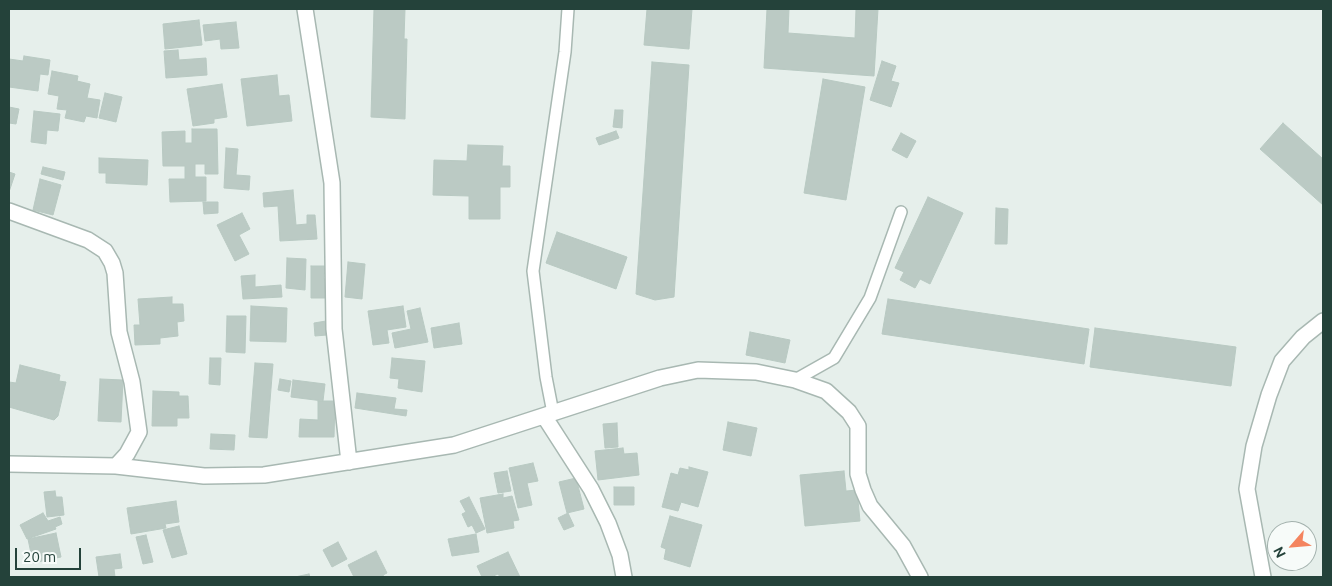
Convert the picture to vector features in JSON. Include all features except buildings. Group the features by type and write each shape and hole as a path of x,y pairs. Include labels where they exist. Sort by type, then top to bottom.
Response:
{"street":[{"path":"305,9 332,183 334,329 349,462"},
{"path":"9,211 88,240 104,251 112,263 115,273 119,332 132,382 138,432 127,454 116,466"},
{"path":"1263,577 1247,488 1254,446 1269,395 1282,360 1303,337 1323,321"},
{"path":"9,464 116,466 204,476 264,476 454,445 660,378 698,370 756,372 795,380 826,391 849,412 858,426 858,474 863,490 870,506 903,546 920,577"},
{"path":"549,415 608,523 620,555 624,577"}],"lane":[{"path":"549,415 533,271 565,52 568,9"},
{"path":"795,380 834,358 870,298 901,212"}]}
